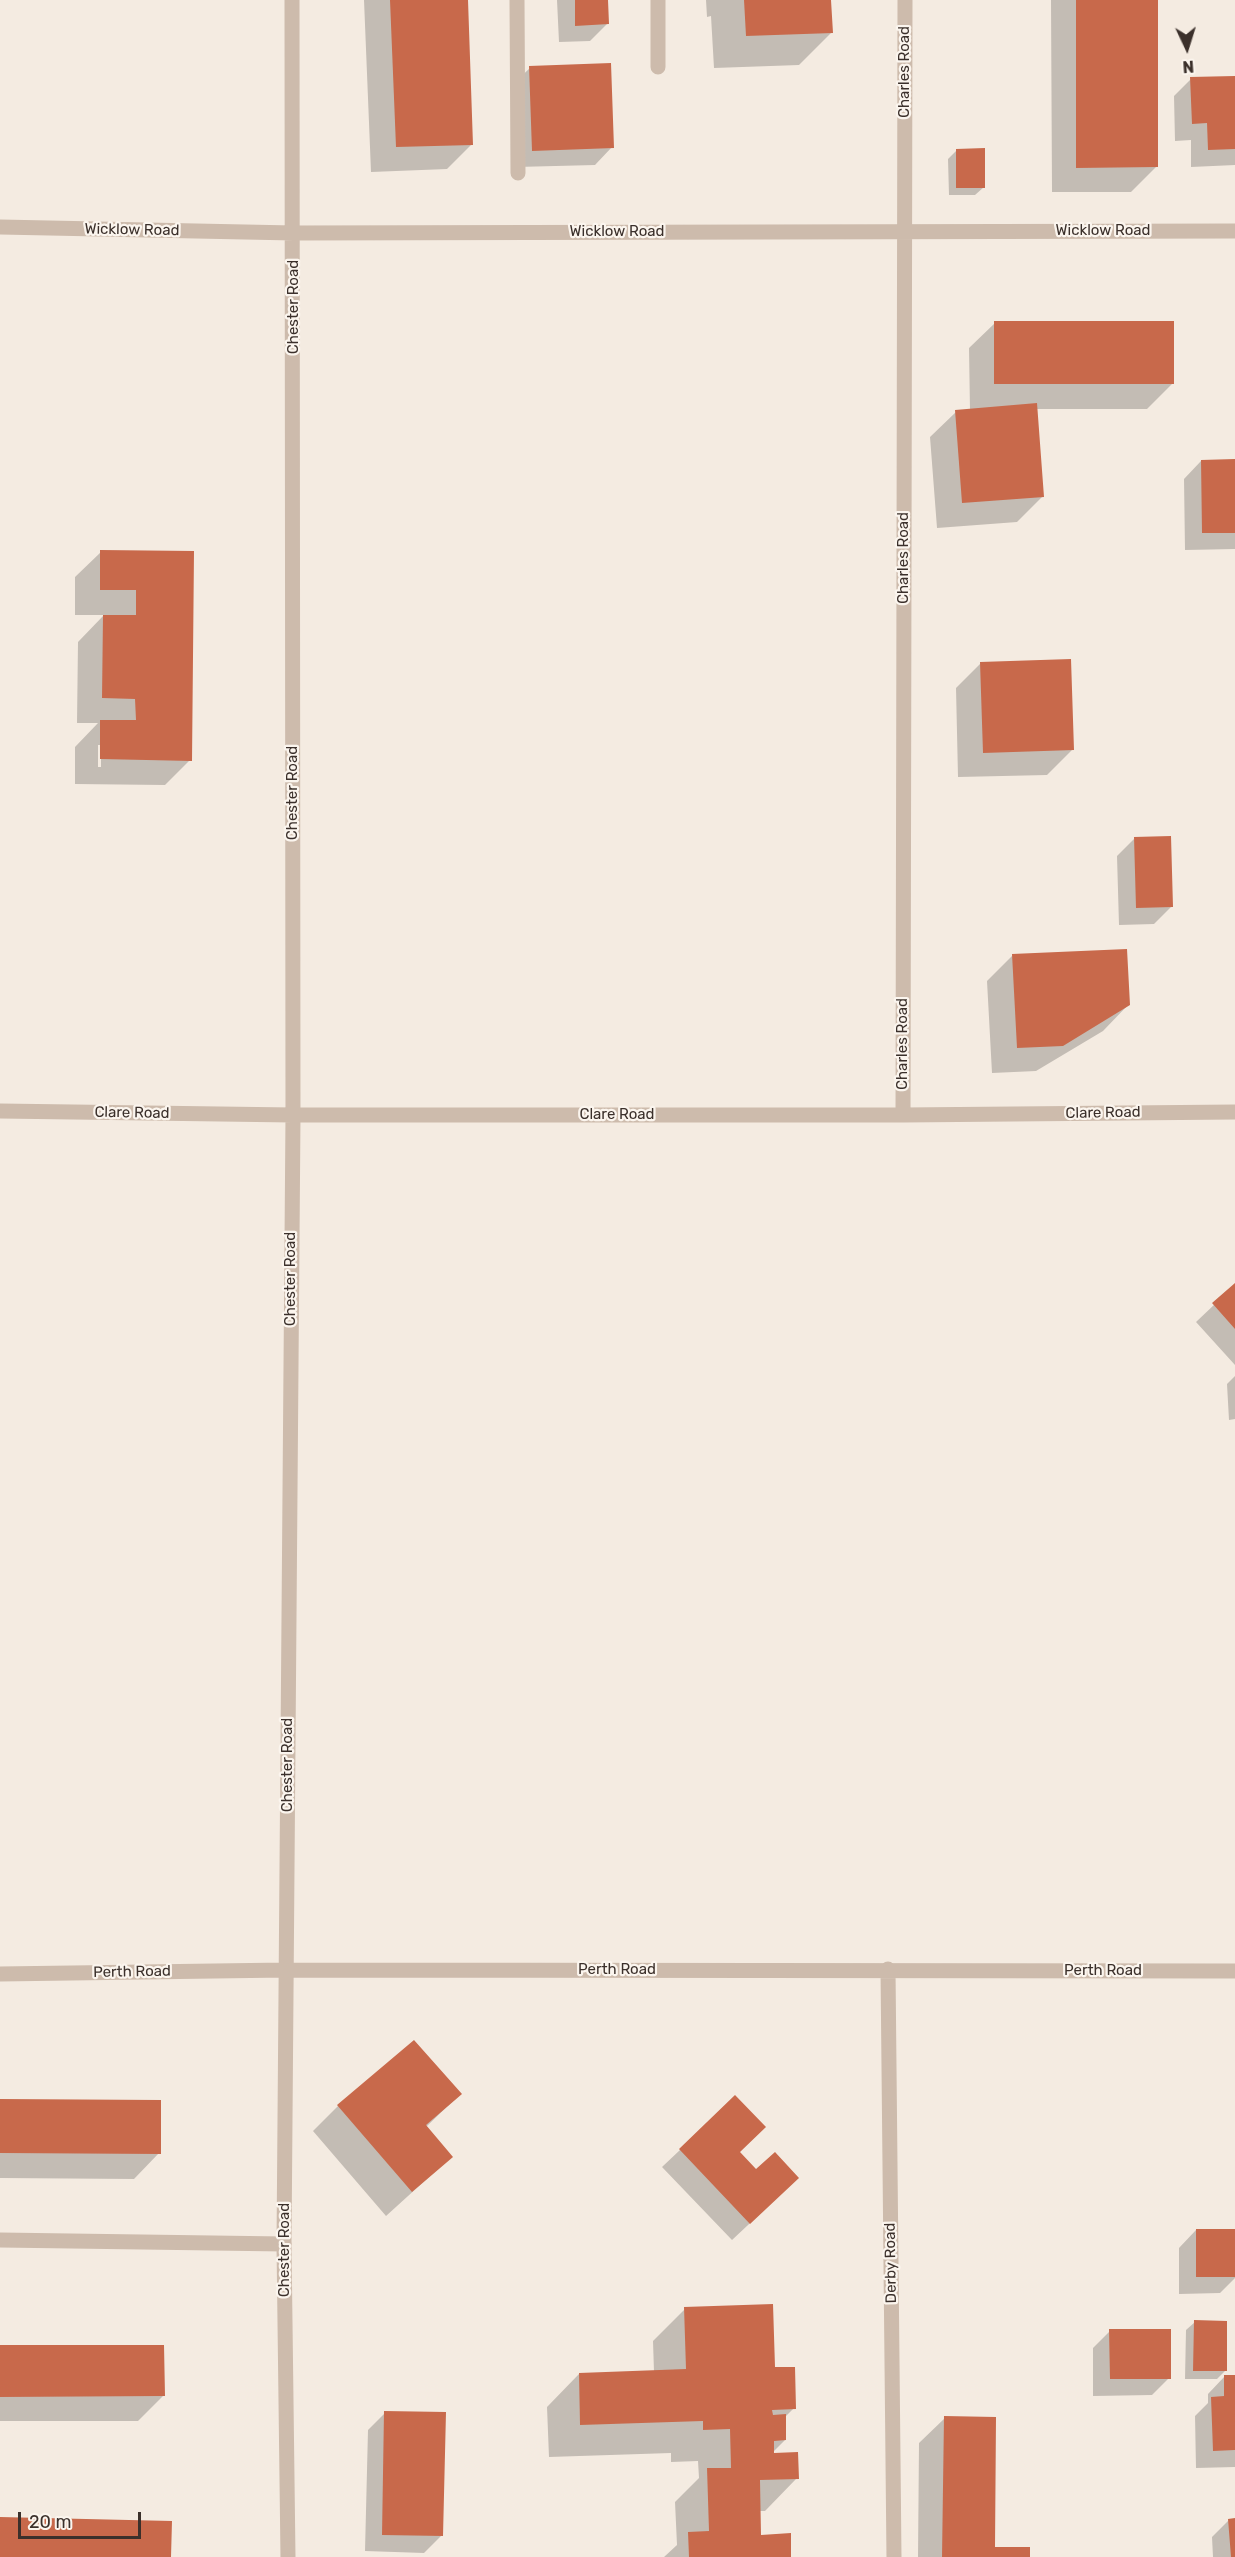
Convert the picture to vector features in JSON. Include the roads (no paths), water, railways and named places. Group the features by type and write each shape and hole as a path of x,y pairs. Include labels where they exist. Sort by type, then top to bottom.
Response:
{"street":[{"name":"Chester Road","path":"288,2557 284,2244 292,1115 294,233 292,0"},
{"path":"517,0 518,173"},
{"path":"658,0 658,67"},
{"name":"Charles Road","path":"903,1115 905,0"},
{"name":"Wicklow Road","path":"0,227 294,233 1235,231"},
{"name":"Clare Road","path":"0,1111 292,1115 903,1115 1235,1112"},
{"name":"Derby Road","path":"888,1969 894,2557"},
{"name":"Perth Road","path":"0,1974 286,1970 1235,1971"},
{"path":"0,2240 284,2244"}]}
